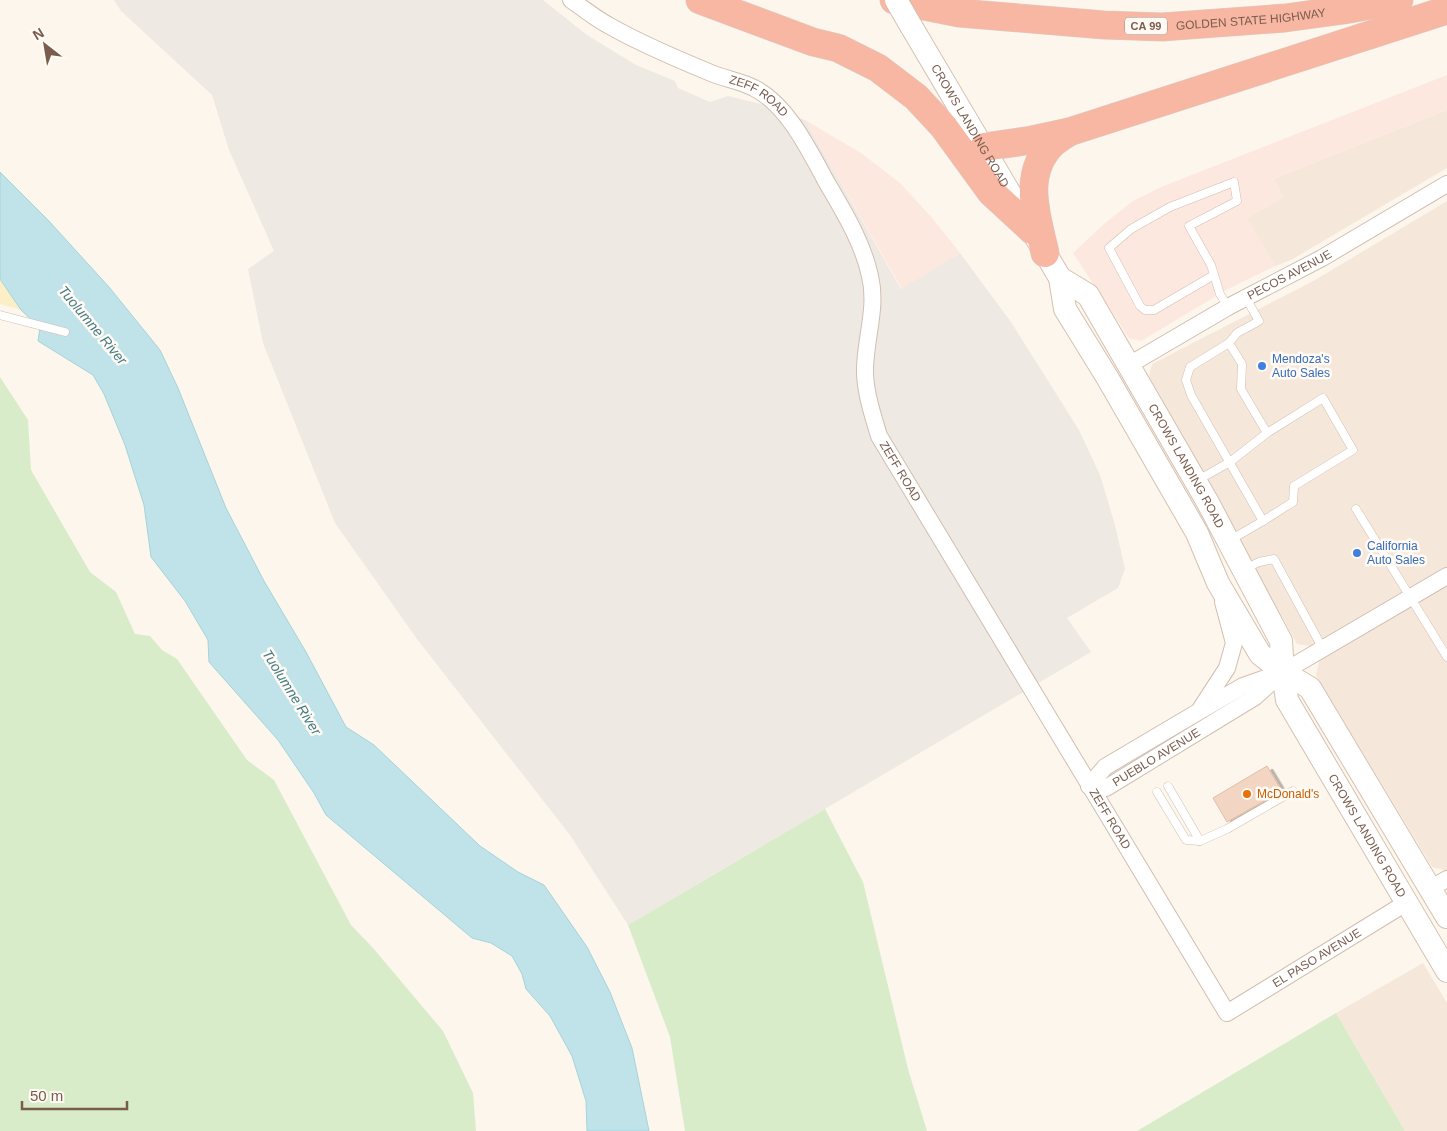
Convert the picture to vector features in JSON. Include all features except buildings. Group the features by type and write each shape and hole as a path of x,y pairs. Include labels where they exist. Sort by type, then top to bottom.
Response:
{"highway":[{"path":"700,0 813,42 838,48 878,68 916,98 942,126 991,192 1039,241"},
{"name":"GOLDEN STATE HIGHWAY","path":"895,0 959,13 1162,27 1285,18 1399,0"},
{"path":"984,147 1069,132 1447,10"},
{"path":"1039,241 1033,185 1038,167 1045,154 1053,143 1069,132"}],"main road":[{"name":"CROWS LANDING ROAD","path":"895,0 984,147 1060,278 1065,310 1107,377 1197,533 1218,583 1260,654 1283,672 1310,688 1439,884 1447,917"},
{"name":"CROWS LANDING ROAD","path":"1060,278 1088,295 1196,482 1281,641 1286,700 1447,971"},
{"path":"1406,903 1419,903 1429,913 1447,943"}],"street":[{"name":"ZEFF ROAD","path":"570,0 606,24 636,40 714,74 755,88 771,100 787,117 806,144 849,222 864,254 870,276 873,299 865,372 866,388 879,436 1227,1013"},
{"name":"PECOS AVENUE","path":"1129,365 1228,307 1322,258 1447,184"},
{"name":"PUEBLO AVENUE","path":"1089,786 1104,768 1198,712 1243,686 1283,672 1447,576"},
{"path":"1198,712 1227,668 1234,643 1218,583"},
{"name":"PUEBLO AVENUE","path":"1089,786 1106,788 1255,697 1283,672"},
{"name":"EL PASO AVENUE","path":"1227,1013 1406,903"}],"lane":[{"path":"1214,275 1154,310 1145,310 1140,306 1109,248 1132,229 1170,207 1234,182 1237,201 1189,226 1211,266 1214,275 1220,294 1228,307"},
{"path":"1246,298 1259,321 1237,333 1229,343 1190,367 1186,380 1190,395 1263,521"},
{"path":"0,315 65,332"},
{"path":"1229,343 1242,364 1241,389 1267,433"},
{"path":"1196,482 1230,462 1267,433 1323,398 1353,450 1294,486 1293,502 1228,541"},
{"path":"1356,509 1447,657"},
{"path":"1244,570 1260,562 1274,559 1323,649"},
{"path":"1168,786 1200,841"},
{"path":"1157,792 1186,840 1200,841 1227,829 1293,791"}],"shaded area":[{"path":"114,0 543,0 587,35 636,65 675,81 678,88 710,102 728,96 761,104 805,120 901,289 960,253 1011,322 1079,430 1100,475 1115,525 1125,569 1118,588 1067,618 1091,652 628,925 570,835 417,639 335,523 263,343 248,269 274,251 229,150 212,95 121,11"},
{"path":"1447,75 1447,110 1273,179 1284,197 1247,218 1275,266 1228,289 1141,341 1129,338 1073,253 1105,223 1133,201 1161,187"},
{"path":"1447,110 1447,168 1291,260 1275,266 1246,218 1284,197 1273,179"},
{"path":"805,120 861,153 900,183 933,219 960,253 902,289"},
{"path":"1447,201 1447,875 1444,870 1432,867 1316,675 1319,662 1310,646 1297,644 1149,376 1152,364 1315,280"},
{"path":"1423,963 1447,1003 1447,1131 1405,1131 1336,1013"}],"green space":[{"path":"0,377 28,420 31,470 90,572 116,592 135,634 150,636 162,650 177,659 247,760 274,780 351,925 373,948 443,1031 473,1093 476,1131 0,1131"},
{"path":"825,809 863,882 908,1069 927,1131 685,1131 670,1037 628,925"},
{"path":"1336,1013 1405,1131 1137,1131"}],"sand":[{"path":"0,279 21,310 0,304"}],"water":[{"name":"Tuolumne River","path":"0,172 48,220 109,287 160,350 178,388 226,508 264,581 306,652 346,727 374,745 480,846 518,872 544,885 587,947 610,992 632,1048 649,1131 587,1131 586,1101 572,1056 550,1016 526,989 522,974 512,956 491,943 472,938 326,815 314,793 278,740 209,662 208,640 185,601 151,557 144,505 125,445 104,394 93,375 38,341 40,328 21,310 0,279"}],"place":[{"name":"Mendoza's Auto Sales","path":"1262,366"},
{"name":"California Auto Sales","path":"1357,553"},
{"name":"McDonald's","path":"1247,794"}]}
